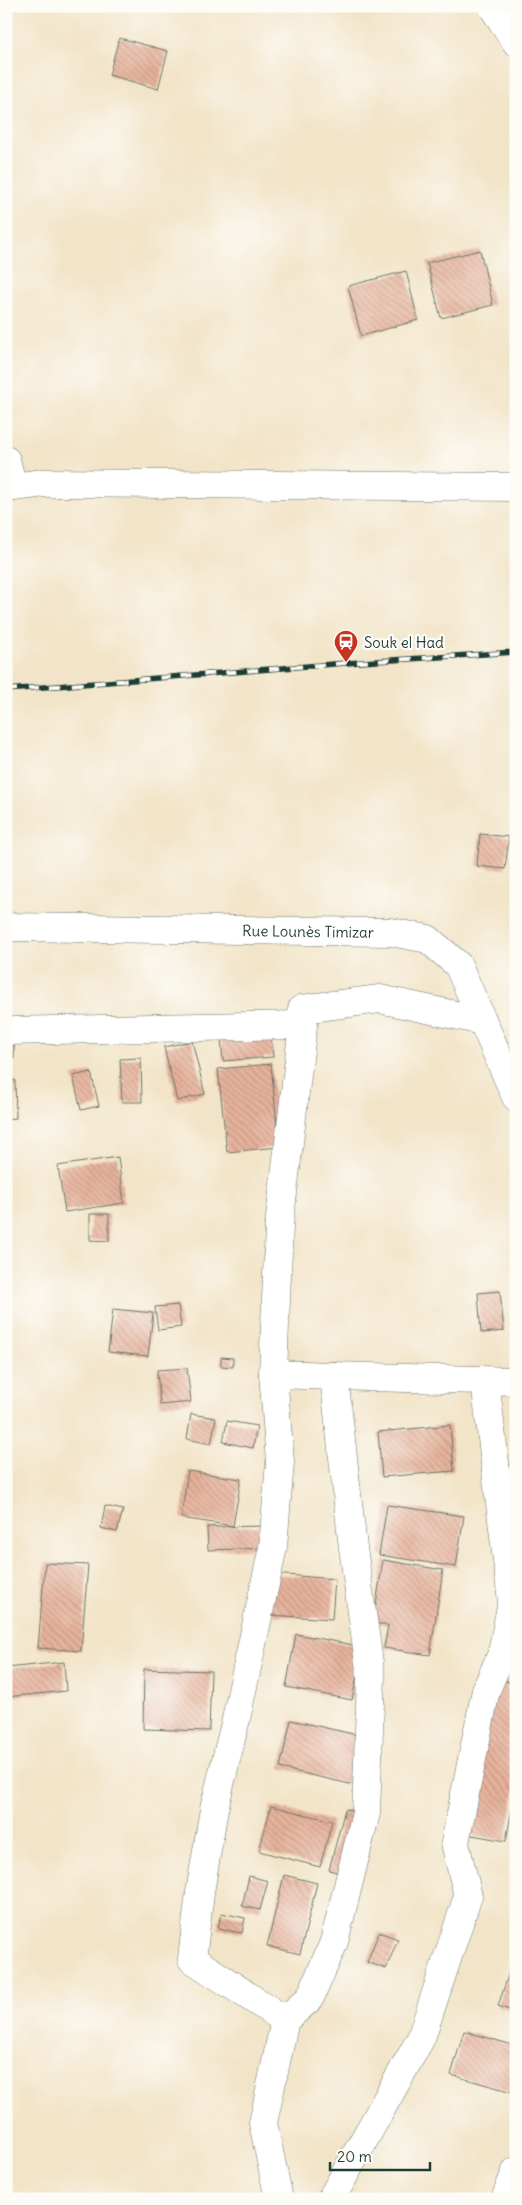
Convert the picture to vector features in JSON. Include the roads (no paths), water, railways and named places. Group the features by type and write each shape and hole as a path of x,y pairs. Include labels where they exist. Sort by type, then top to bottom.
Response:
{"street":[{"path":"492,6 516,42"},
{"path":"6,460 9,487 44,483 516,487"},
{"name":"Rue Lounès Timizar","path":"6,927 391,932 428,940 458,965 516,1096"},
{"path":"285,2020 192,1959 200,1892 214,1809 273,1547 280,1462 273,1374 279,1226 302,1025 302,1009 380,999 483,1021"},
{"path":"6,1031 302,1025"},
{"path":"273,1374 516,1381"},
{"path":"279,2199 262,2123 285,2020 310,1998 334,1942 366,1814 371,1677 352,1548 334,1376"},
{"path":"331,2199 421,2038 468,1896 455,1843 486,1690 502,1654 512,1601 485,1381"},
{"path":"505,2199 516,2171"}],"railway":[{"path":"6,690 346,663 516,652"}],"place":[{"name":"Souk el Had","path":"346,663"}]}
